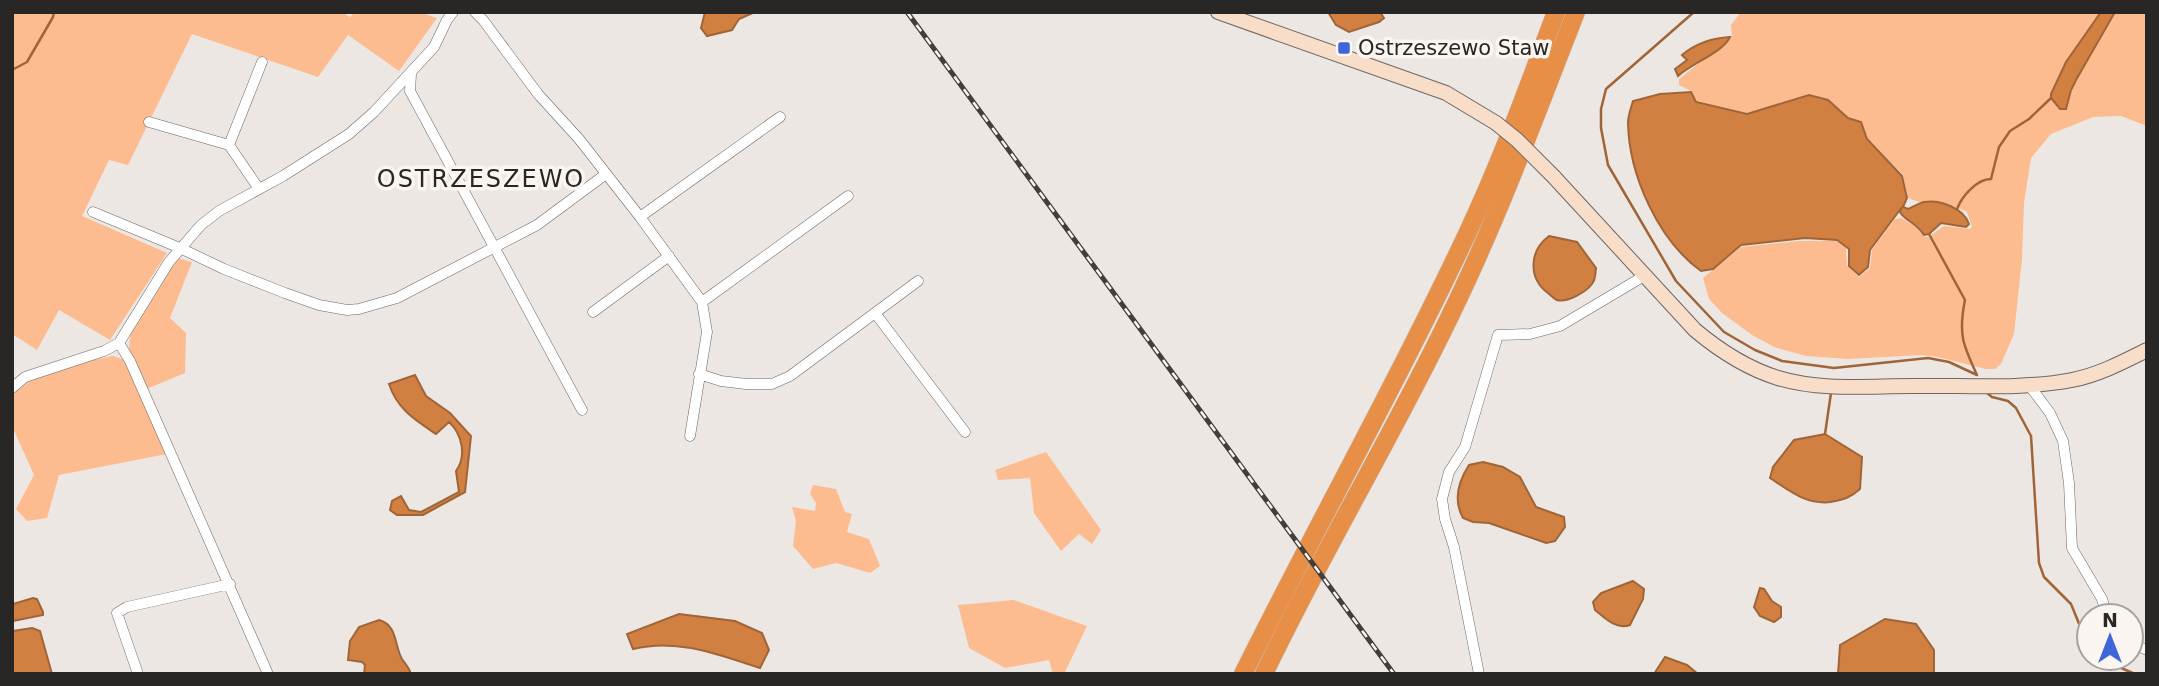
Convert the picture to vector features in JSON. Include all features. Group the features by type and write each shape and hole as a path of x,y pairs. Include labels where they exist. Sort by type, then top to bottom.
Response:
{"highway":[{"path":"1242,674 1388,396 1468,232 1556,12"},
{"path":"1264,674 1451,315 1576,12"}],"street":[{"path":"12,388 25,377 104,351 119,343 180,248 201,225 349,134 411,74 434,47 453,12"},
{"path":"475,12 538,94 579,139 702,302 707,332 690,436"},
{"path":"1218,12 1446,93 1496,123 1554,177 1695,330 1745,365 1780,379 1825,386 2029,385 2074,380 2101,372 2147,350"},
{"path":"229,145 262,62"},
{"path":"411,74 410,91 582,410"},
{"path":"640,218 780,117"},
{"path":"149,122 229,145 259,189"},
{"path":"93,212 285,293 319,305 347,310 397,298 537,225 606,174"},
{"path":"702,302 849,196"},
{"path":"593,312 669,257"},
{"path":"1479,674 1442,499 1449,472 1465,447 1498,335 1530,334 1560,326 1644,276"},
{"path":"699,374 721,381 772,384 790,376 918,281"},
{"path":"876,313 965,432"},
{"path":"119,343 130,361 268,674"},
{"path":"2029,385 2050,413 2063,440 2072,548 2103,602"},
{"path":"138,674 117,613 127,607 230,584"}],"shaded area":[{"path":"12,12 341,12 350,17 355,12 419,12 437,18 399,71 348,35 318,77 192,34 128,165 109,160 82,216 167,253 110,340 59,310 37,350 12,334"},
{"path":"705,12 755,12 739,19 732,30 707,36 701,28"},
{"path":"1328,12 1380,12 1384,18 1349,32 1336,25"},
{"path":"1741,12 2101,12 2066,62 2066,109 2076,80 2115,12 2147,12 2147,126 2121,116 2093,117 2051,134 2031,158 2024,203 2022,259 2014,334 2001,364 1995,369 1921,355 1848,359 1806,356 1774,347 1752,335 1722,313 1709,299 1703,278 1741,247 1799,241 1837,241 1846,248 1847,265 1859,277 1870,268 1872,250 1895,219 1901,218 1918,228 1925,237 1944,226 1972,227 1967,212 1946,203 1919,202 1908,198 1903,175 1868,139 1861,122 1848,117 1828,99 1809,95 1747,113 1696,102 1691,91 1679,85 1679,79 1732,37 1731,25"},
{"path":"2101,12 2115,12 2076,80 2066,109 2060,109 2051,94 2066,62"},
{"path":"1730,37 1714,53 1678,76 1675,69 1687,60 1682,55 1687,51 1704,42"},
{"path":"1691,92 1696,102 1747,114 1809,95 1828,100 1848,118 1861,122 1867,139 1902,176 1907,198 1903,207 1908,209 1931,201 1944,204 1962,214 1969,224 1966,227 1941,223 1924,235 1902,215 1902,207 1870,250 1868,267 1859,275 1849,266 1849,249 1837,240 1805,238 1741,245 1713,269 1701,271 1672,242 1649,205 1634,164 1628,123 1633,101 1660,94"},
{"path":"1549,236 1577,242 1596,268 1595,278 1589,287 1561,301 1541,287 1534,272 1538,249"},
{"path":"177,258 192,262 170,318 186,333 185,373 144,390 129,349 131,329"},
{"path":"113,356 125,360 167,454 59,475 47,518 27,521 16,509 34,475 12,426 12,395 31,380"},
{"path":"415,375 426,396 450,413 471,436 465,492 423,515 397,515 390,510 392,501 401,496 409,510 421,512 459,492 456,471 462,452 460,439 453,427 449,422 436,434 414,419 392,393 389,384"},
{"path":"1825,434 1862,457 1860,489 1847,498 1822,502 1799,496 1770,478 1773,467 1794,440"},
{"path":"1046,452 1101,530 1092,544 1079,534 1061,551 1034,513 1030,478 998,480 995,470"},
{"path":"1483,462 1503,467 1520,477 1536,507 1564,517 1565,527 1555,541 1546,543 1489,523 1463,518 1458,505 1462,478 1469,465"},
{"path":"813,485 836,489 845,512 852,514 847,532 869,539 880,566 870,573 836,563 813,569 793,546 796,521 792,507 815,511 816,503 810,494"},
{"path":"1633,581 1644,589 1643,599 1630,625 1615,625 1595,610 1593,602 1601,593"},
{"path":"1760,588 1781,607 1781,617 1774,622 1760,616 1754,607"},
{"path":"37,599 43,615 13,621 13,604"},
{"path":"1014,600 1087,626 1064,674 1053,674 1049,660 1005,668 969,648 958,605"},
{"path":"679,614 735,621 762,633 769,650 760,668 681,646 633,649 627,634"},
{"path":"1885,619 1916,624 1934,650 1934,674 1838,674 1840,645"},
{"path":"379,620 393,631 399,654 411,674 364,674 365,665 362,662 348,660 350,641 359,627"},
{"path":"32,628 40,631 52,674 12,674 12,631"},
{"path":"1665,657 1687,665 1698,674 1654,674"}],"waterway":[{"path":"12,70 27,62 54,12"},
{"path":"1694,12 1606,89 1601,109 1601,128 1608,165 1676,281 1724,332 1755,350 1782,361 1834,368 1928,358 1949,362 1977,375"},
{"path":"1957,209 1971,189 1980,182 1991,179 1999,147 2010,131 2029,119 2051,98"},
{"path":"1929,234 1965,300 1963,339 1977,375"},
{"path":"1825,434 1831,393"},
{"path":"1987,393 2008,401 2016,408 2031,436 2039,563 2044,577 2071,604 2075,614"},
{"path":"2130,672 2135,674"}],"railway":[{"path":"907,12 1394,674"}],"place":[{"name":"Ostrzeszewo Staw","path":"1344,48"}],"district":[{"name":"OSTRZESZEWO","path":"481,179"}]}
